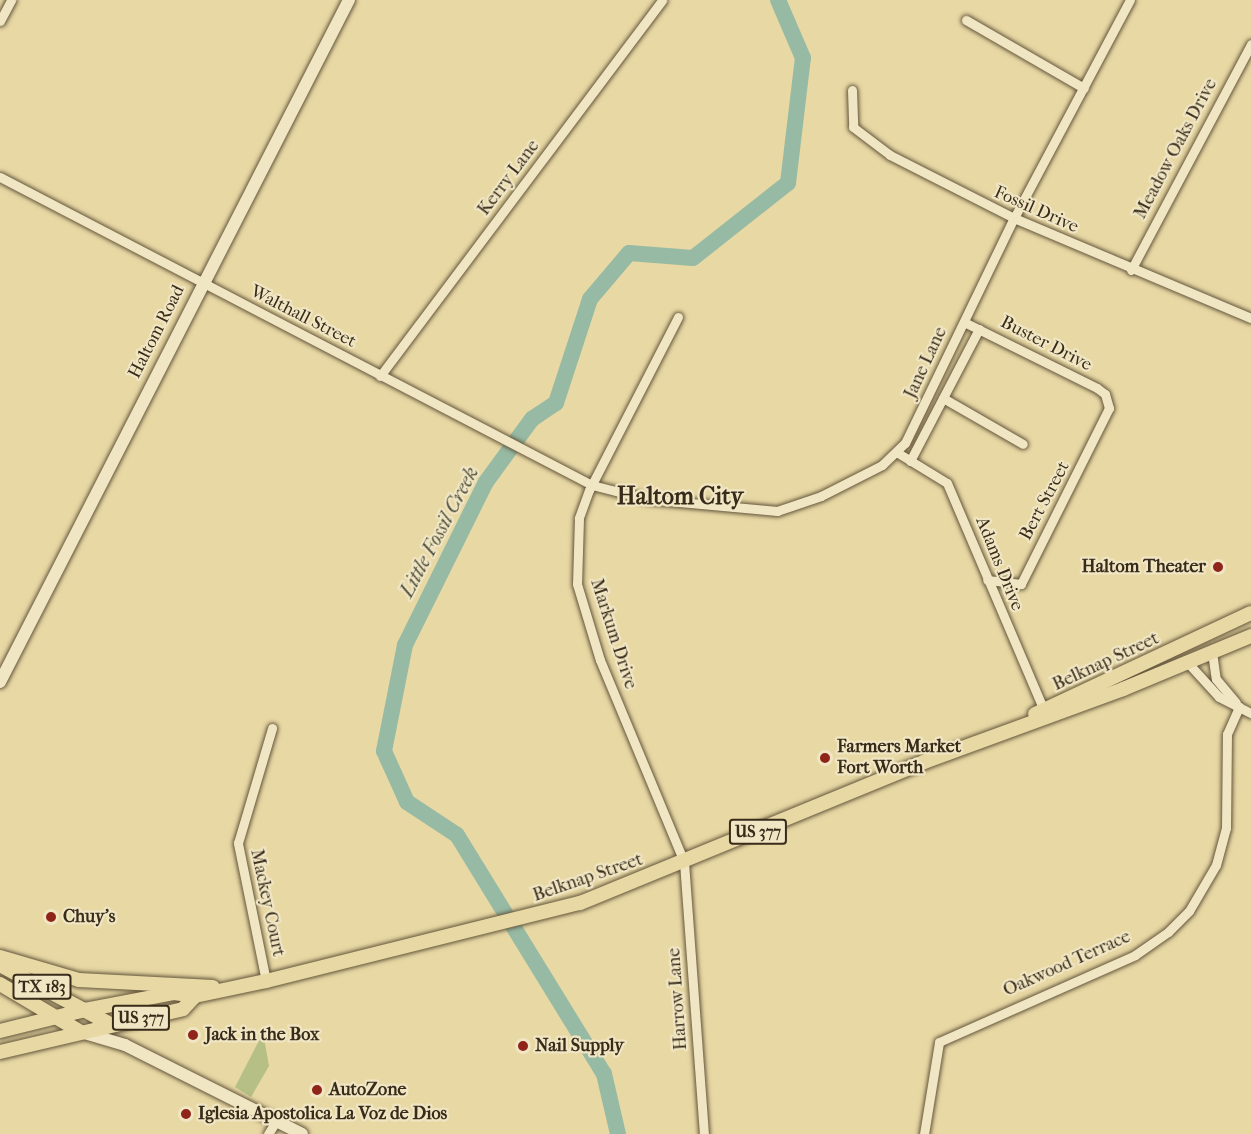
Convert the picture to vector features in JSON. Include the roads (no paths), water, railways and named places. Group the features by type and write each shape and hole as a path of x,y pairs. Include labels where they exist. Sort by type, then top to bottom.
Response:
{"main road":[{"name":"Haltom Road","path":"0,682 202,283 349,0"},
{"name":"Belknap Street","path":"976,742 1251,613"},
{"name":"Belknap Street","path":"0,1031 85,1010 174,993 195,996 266,981 537,915 684,862 976,742 1188,663 1251,636"},
{"path":"0,957 79,980 233,988"},
{"name":"TX 183","path":"0,965 112,1025 125,1045"},
{"path":"2,986 13,972"},
{"name":"TX 183","path":"2,986 81,1032 125,1045"},
{"path":"17,995 31,1011 24,1025"},
{"name":"Belknap Street","path":"0,1052 183,1009 195,996"},
{"path":"125,1045 302,1134"}],"street":[{"path":"0,21 11,0"},
{"name":"Kerry Lane","path":"380,376 662,0"},
{"name":"Jane Lane","path":"898,453 972,326 1014,218 1130,0"},
{"path":"966,20 1084,88"},
{"name":"Meadow Oaks Drive","path":"1131,270 1251,44"},
{"name":"Fossil Drive","path":"852,90 850,116 861,136 954,190 1131,270 1251,318"},
{"name":"Walthall Street","path":"0,177 592,485"},
{"name":"Markum Drive","path":"678,317 592,485 579,518 577,584 600,660 684,862"},
{"path":"912,458 943,398 972,326"},
{"name":"Buster Drive","path":"972,326 1096,388 1108,402"},
{"path":"943,398 1023,444"},
{"name":"Bert Street","path":"987,580 1021,584 1104,424 1108,402"},
{"path":"592,485 647,499 777,511 821,496 898,453"},
{"name":"Adams Drive","path":"898,453 912,458 947,483 1044,710"},
{"path":"1212,652 1216,679 1239,707"},
{"path":"1188,663 1219,697 1251,713"},
{"name":"Oakwood Terrace","path":"924,1134 935,1053 945,1037 1134,955 1168,932 1189,911 1216,865 1226,828 1227,734 1239,707"},
{"name":"Mackey Court","path":"266,981 238,843 272,728"},
{"name":"Harrow Lane","path":"684,862 704,1134"},
{"path":"268,1134 276,1121"}],"waterway":[{"name":"Little Fossil Creek","path":"618,1134 604,1074 457,835 407,802 384,751 405,645 486,482 532,419 556,403 590,299 629,253 693,258 788,183 803,58 778,0"}],"place":[{"name":"Haltom Theater","path":"1218,567"},
{"name":"Farmers Market Fort Worth","path":"825,758"},
{"name":"Chuy's","path":"51,917"},
{"name":"Jack in the Box","path":"193,1035"},
{"name":"Nail Supply","path":"523,1046"},
{"name":"AutoZone","path":"317,1090"},
{"name":"Iglesia Apostolica La Voz de Dios","path":"186,1114"}],"district":[{"name":"Haltom City","path":"680,497"}]}
